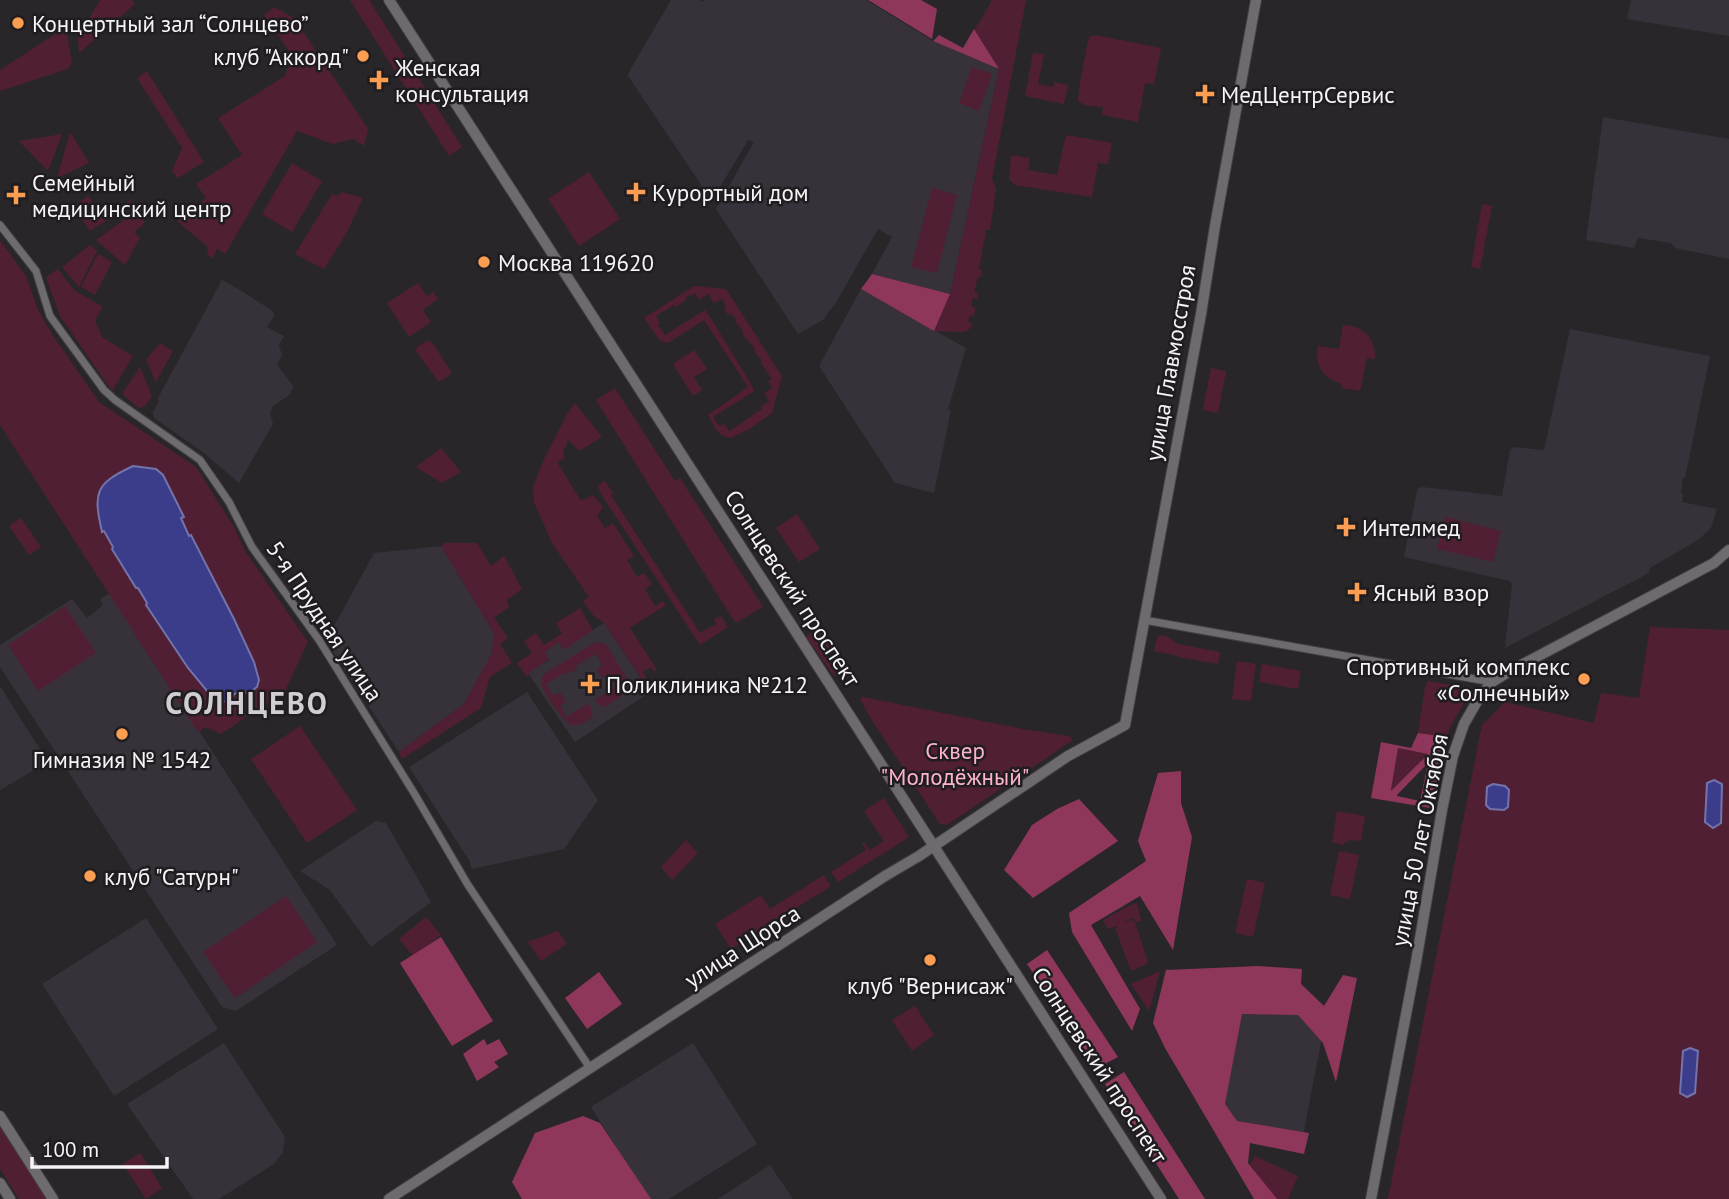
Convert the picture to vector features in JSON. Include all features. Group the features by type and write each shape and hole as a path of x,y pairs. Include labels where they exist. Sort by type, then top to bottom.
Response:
{"street":[{"name":"Солнцевский проспект","path":"389,0 1161,1199"},
{"name":"улица Главмосстроя","path":"1119,730 1126,723 1256,0"},
{"name":"5-я Прудная улица","path":"0,225 36,271 50,316 104,390 200,460 252,547 319,640 468,885 590,1069"},
{"name":"улица 50 лет Октября","path":"1371,1199 1448,781 1464,724 1492,682 1714,563 1729,550"},
{"path":"1144,620 1492,682"},
{"name":"улица Щорса","path":"389,1199 919,856 1074,752 1119,730"},
{"path":"0,1116 53,1199"},
{"path":"0,1183 10,1199"}],"shaded area":[{"path":"671,0 866,0 933,41 999,69 950,294 872,274 892,237 878,229 837,301 823,320 798,334 716,209 754,142 748,140 712,201 628,76"},
{"path":"868,0 921,0 937,9 932,39"},
{"path":"1631,0 1729,0 1729,36 1627,19"},
{"path":"974,29 999,69 933,41 939,35 963,48"},
{"path":"1603,117 1729,139 1729,259 1675,248 1671,243 1638,238 1634,248 1586,240"},
{"path":"872,274 950,294 934,331 861,289"},
{"path":"222,280 273,311 274,316 267,327 284,336 279,345 282,355 277,365 294,387 288,396 273,406 270,413 273,424 239,483 204,453 154,418 153,412"},
{"path":"861,289 966,348 948,409 951,410 934,493 895,483 819,366"},
{"path":"1570,329 1710,356 1681,493 1682,502 1717,509 1711,528 1698,540 1650,568 1649,573 1505,648 1512,584 1509,581 1404,557 1417,491 1422,487 1502,496 1510,450 1514,447 1544,450"},
{"path":"133,466 156,469 163,475 184,517 181,518 189,536 191,535 254,662 259,680 257,687 248,694 242,691 234,694 231,700 222,702 212,697 188,668 146,605 104,531 102,532 98,507 100,491 111,478"},
{"path":"441,546 494,633 492,654 464,704 399,752 326,641 374,553"},
{"path":"110,593 337,945 236,1011 222,1007 0,667 0,645 72,599 87,618 103,605 100,599"},
{"name":"Поликлиника №212","path":"604,623 650,692 575,742 528,673 549,660 544,652 559,642 564,649"},
{"path":"0,686 48,762 0,790"},
{"path":"527,692 598,800 564,849 472,869 469,860 409,767"},
{"path":"1418,733 1447,737 1431,808 1371,798 1381,742 1411,748","holes":["1398,748 1428,754 1391,791 1391,790","1428,763 1420,801 1397,796 1397,795"]},
{"path":"1181,771 1181,803 1192,837 1173,950 1140,896 1091,925 1140,1009 1132,1031 1072,932 1069,913 1146,861 1138,841 1158,773"},
{"path":"1714,780 1722,784 1721,823 1713,828 1705,822 1707,783"},
{"path":"1493,784 1505,786 1509,790 1508,807 1504,810 1490,809 1486,805 1487,787"},
{"path":"1079,799 1118,841 1033,898 1004,870 1032,825"},
{"path":"376,821 386,823 431,902 371,947 330,890 300,871"},
{"path":"146,918 218,1029 114,1096 42,984"},
{"path":"441,937 493,1021 452,1046 400,963"},
{"path":"1047,950 1118,1057 1097,1068 1027,964"},
{"path":"1259,966 1302,969 1301,984 1324,1006 1343,975 1357,978 1336,1082 1323,1043 1298,1015 1242,1014 1225,1104 1237,1121 1309,1133 1304,1154 1250,1143 1248,1163 1277,1199 1254,1199 1153,1023 1166,970"},
{"path":"1166,969 1255,988 1255,992 1328,1006 1300,1152 1239,1141 1156,1012"},
{"path":"599,972 622,1004 587,1029 565,998"},
{"path":"484,1039 487,1045 499,1039 508,1054 494,1062 499,1067 477,1081 463,1054"},
{"path":"224,1043 285,1137 283,1152 274,1164 219,1199 193,1199 127,1104"},
{"path":"693,1043 757,1144 669,1199 649,1199 591,1107"},
{"path":"1690,1048 1698,1051 1695,1093 1687,1097 1680,1093 1683,1051"},
{"path":"1124,1072 1205,1199 1179,1199 1105,1084"},
{"path":"583,1116 600,1123 651,1199 522,1199 512,1182 535,1133"},
{"path":"770,1165 793,1199 718,1199"}],"green space":[{"path":"100,0 132,0 135,4 79,53 78,37"},
{"path":"350,0 369,0 462,147 449,156"},
{"path":"992,0 1026,0 992,179 996,189 990,230 986,230 979,269 982,270 981,277 978,277 974,292 978,293 977,299 973,298 971,306 975,308 974,316 970,315 968,322 972,324 971,328 964,332 934,331 950,294 999,70 974,29"},
{"path":"274,7 294,18 368,129 364,146 353,139 333,144 297,131 225,254 217,249 213,258 208,255 207,246 177,221 206,198 196,184 242,155 218,118 285,76 292,55 264,15"},
{"path":"66,27 72,63 68,69 0,91 0,70"},
{"path":"1090,36 1161,48 1154,84 1145,83 1138,122 1102,115 1103,107 1085,105 1078,101 1088,41"},
{"path":"1033,53 1044,54 1038,84 1053,87 1054,82 1068,85 1064,104 1025,96"},
{"path":"972,67 992,74 979,111 959,103"},
{"path":"147,71 204,162 178,178 172,171 182,148 137,78"},
{"path":"70,132 89,163 57,178"},
{"path":"62,134 48,171 19,141"},
{"path":"1066,135 1112,143 1108,164 1098,163 1092,197 1015,185 1009,179 1011,155 1030,158 1028,170 1057,175"},
{"path":"292,163 322,181 292,232 262,214"},
{"path":"589,172 620,219 579,246 548,199"},
{"path":"932,188 957,195 937,273 911,267"},
{"path":"342,192 363,198 347,232 324,269 295,254 332,194 337,196"},
{"path":"88,196 104,218 130,200 132,204 90,231 74,206"},
{"path":"1482,204 1492,206 1480,269 1471,267"},
{"path":"138,210 145,223 134,232 140,238 125,265 96,240"},
{"path":"0,240 26,276 38,310 52,334 99,402 196,467 234,527 245,551 308,642 285,691 221,734 206,727 198,732 0,425"},
{"path":"90,245 97,251 79,287 62,267"},
{"path":"98,254 112,262 95,295 81,287"},
{"path":"58,269 74,290 103,307 95,320 102,337 133,356 112,391 60,316 46,277"},
{"path":"418,283 427,296 433,292 438,299 423,310 431,322 409,337 387,303"},
{"path":"694,286 726,289 782,376 772,413 731,438 719,433 708,415 748,387 704,320 668,343 660,341 644,318","holes":["695,293 699,300 708,294 714,303 722,299 728,315 731,314 737,320 735,321 742,333 755,349 772,379 768,381 772,388 764,393 769,401 761,406 762,409 729,431 724,424 719,426 713,417 754,389 712,320 705,310 665,335 658,325 660,323 656,316 674,305 676,307 689,295"]},
{"path":"1343,325 1363,331 1371,340 1375,352 1375,359 1367,358 1360,391 1342,388 1342,384 1325,375 1319,365 1318,346 1339,349"},
{"path":"431,341 451,371 450,375 441,381 438,381 416,351 417,347"},
{"path":"160,343 173,351 156,382 146,360"},
{"path":"694,350 707,369 694,377 702,390 693,396 673,364"},
{"path":"140,367 152,396 144,407 139,408 122,394"},
{"path":"1211,368 1226,371 1218,413 1203,410"},
{"path":"615,388 675,481 680,478 763,607 736,623 596,400"},
{"path":"575,403 602,437 579,451 568,440 563,453 565,458 557,462 581,501 593,495 603,507 597,516 605,528 613,523 634,556 627,560 637,577 644,573 652,584 645,589 655,606 663,601 666,605 630,628 657,670 655,672 651,667 643,672 646,678 643,681 604,623 593,615 583,601 589,597 552,543 534,502 533,487 544,459"},
{"path":"441,448 461,472 442,483 416,467"},
{"path":"605,481 613,493 611,495 700,633 716,624 714,619 721,616 728,627 700,645 599,491 598,485"},
{"path":"797,514 820,549 799,562 776,528"},
{"path":"1445,517 1501,531 1493,562 1437,549"},
{"path":"21,518 41,547 29,555 9,526"},
{"path":"445,543 477,543 491,566 504,556 522,589 507,600 509,607 494,618 508,638 500,644 512,663 490,677 481,708 402,759 399,752 464,704 492,653 494,633 441,546"},
{"path":"65,606 96,653 38,691 8,645"},
{"path":"580,608 593,630 564,650 559,642 545,652 549,659 527,677 517,663 532,653 524,641 536,633 544,645 562,633 556,623"},
{"path":"820,627 848,665 840,676 832,673 806,637"},
{"path":"1650,627 1729,630 1729,1199 1388,1199 1482,725 1505,702 1594,723 1601,693 1639,698"},
{"path":"1159,635 1167,636 1178,644 1220,652 1218,664 1154,651"},
{"path":"596,642 606,644 630,684 628,691 605,707 599,705 595,700 616,687 609,674 602,678 597,669 603,665 595,654 576,666 577,669 546,684 553,696 560,692 566,702 560,706 566,717 589,703 593,716 581,724 573,725 565,720 551,701 542,680 544,674"},
{"path":"1237,661 1256,664 1251,701 1232,699"},
{"path":"1262,664 1301,671 1298,689 1259,682"},
{"path":"1428,681 1471,688 1447,737 1418,733"},
{"name":"Сквер \"Молодёжный\"","path":"863,697 1069,736 1073,740 947,825 940,824 873,722 860,699"},
{"path":"300,726 357,810 307,843 251,759"},
{"path":"1398,748 1428,753 1391,792"},
{"path":"884,798 909,837 838,882 831,872 866,850 862,843 870,850 884,841 864,811"},
{"path":"1337,811 1365,816 1361,841 1350,840 1342,845 1332,842"},
{"path":"686,840 698,853 672,880 661,867"},
{"path":"1339,851 1359,855 1350,899 1330,895"},
{"path":"824,875 831,886 731,949 715,924 761,895 770,909"},
{"path":"1247,879 1265,883 1253,937 1235,933"},
{"path":"286,896 317,942 235,998 203,952"},
{"path":"1137,903 1141,921 1136,922 1132,918 1122,923 1131,920 1135,922 1148,962 1133,970 1130,969 1116,930 1117,926 1108,929 1103,920"},
{"path":"426,917 441,935 414,957 399,939"},
{"path":"558,931 567,944 541,961 528,942"},
{"path":"1160,971 1150,1008 1149,1011 1131,984"},
{"path":"915,1006 934,1035 912,1051 892,1020"},
{"path":"0,1125 48,1199 19,1199 0,1169"},
{"path":"140,1153 162,1188 146,1199 123,1164"},
{"path":"1255,1156 1298,1176 1288,1199 1275,1199 1250,1164"}],"place":[{"name":"Концертный зал “Солнцево”","path":"18,23"},
{"name":"клуб \"Аккорд\"","path":"363,56"},
{"name":"Женская консультация","path":"379,80"},
{"name":"МедЦентрСервис","path":"1205,94"},
{"name":"Курортный дом","path":"636,192"},
{"name":"Семейный медицинский центр","path":"16,195"},
{"name":"Москва 119620","path":"484,262"},
{"name":"Интелмед","path":"1346,527"},
{"name":"Ясный взор","path":"1357,592"},
{"name":"Спортивный комплекс «Солнечный»","path":"1584,679"},
{"name":"Поликлиника №212","path":"590,684"},
{"name":"Гимназия № 1542","path":"122,734"},
{"name":"клуб \"Сатурн\"","path":"90,876"},
{"name":"клуб \"Вернисаж\"","path":"930,960"}],"district":[{"name":"СОЛНЦЕВО","path":"247,702"}]}
